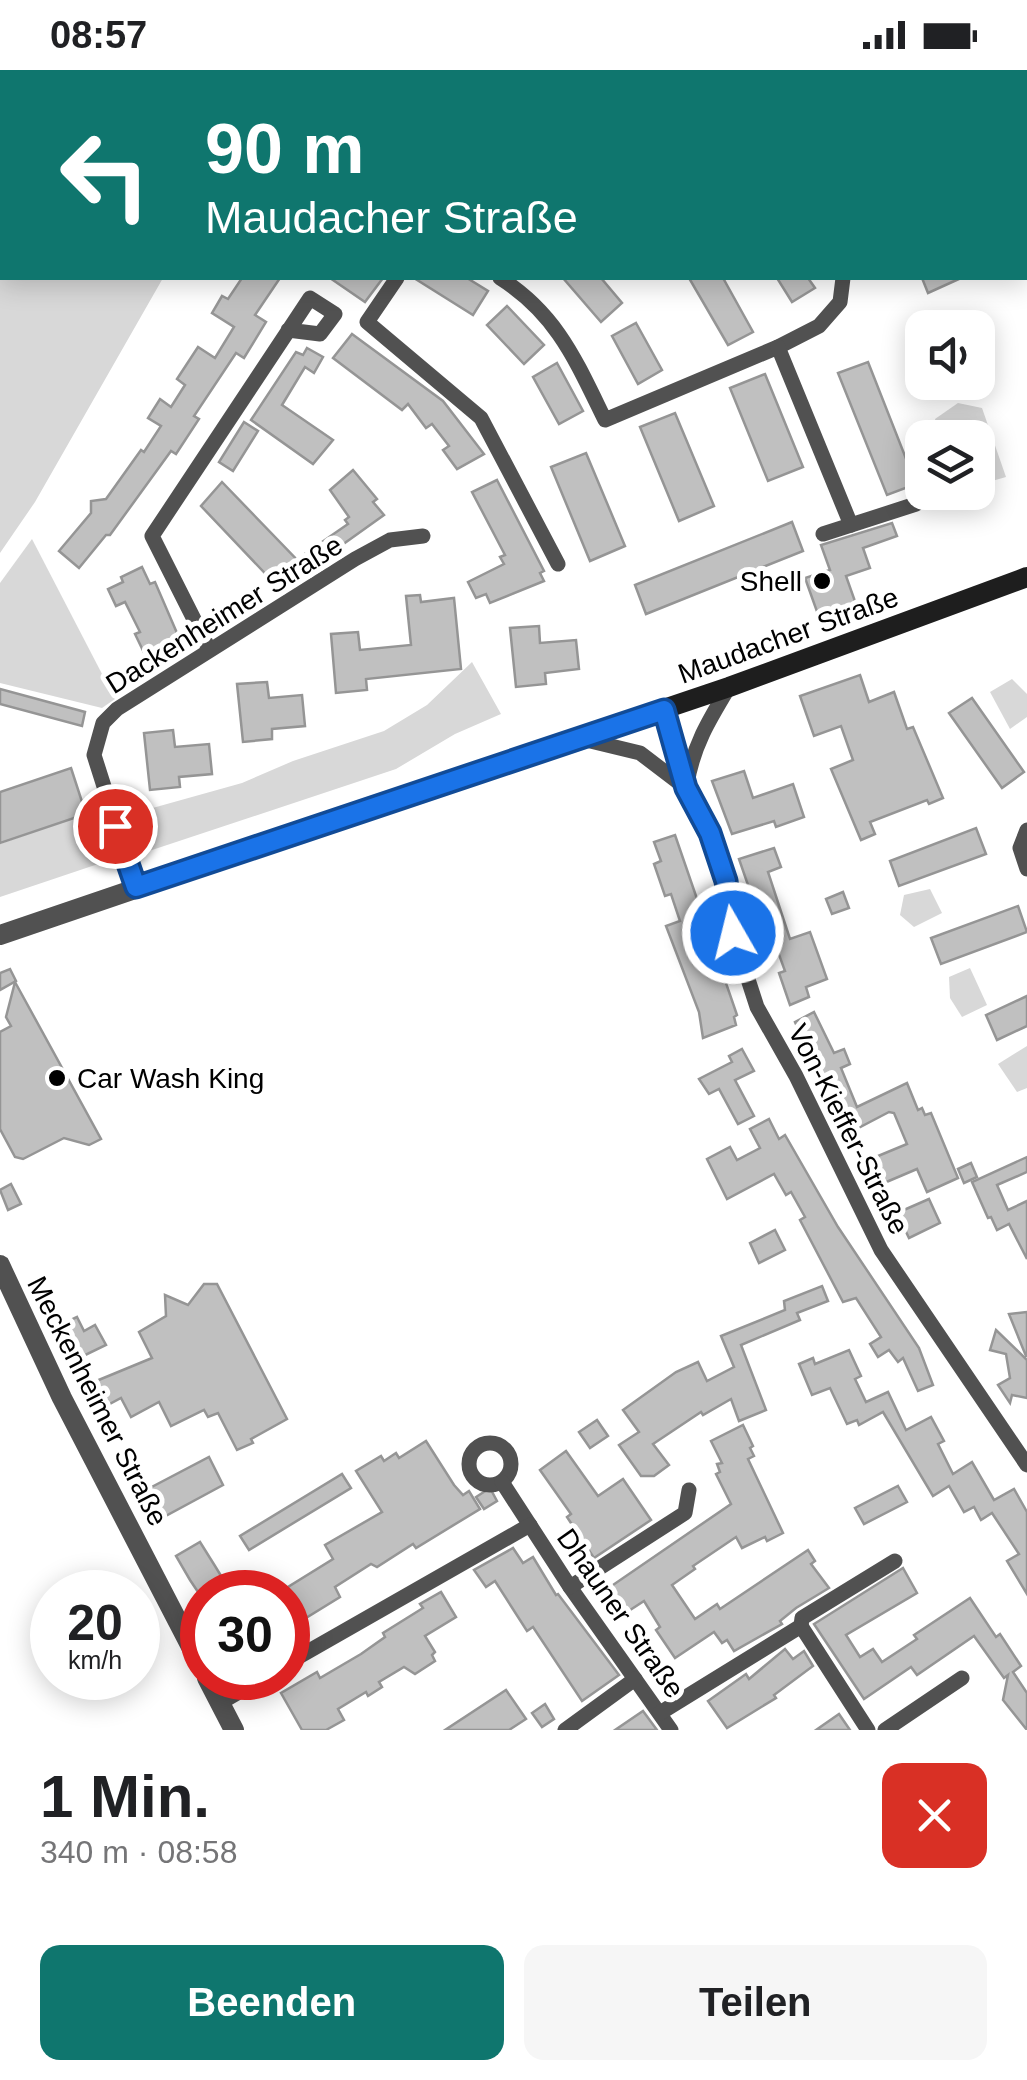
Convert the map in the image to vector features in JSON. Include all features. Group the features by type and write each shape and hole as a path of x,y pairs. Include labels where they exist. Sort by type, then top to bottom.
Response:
{"main road":[{"name":"Maudacher Straße","path":"578,738 1027,577"}],"street":[{"path":"396,280 368,322 481,418 558,564"},
{"path":"503,280 530,296 566,340 605,420 778,347 818,326 840,302 844,280"},
{"path":"209,650 152,536 288,330"},
{"path":"778,347 851,524"},
{"path":"823,534 905,507"},
{"name":"Dackenheimer Straße","path":"136,887 94,754 104,722 209,650 390,540 422,536"},
{"path":"686,788 691,756 729,687"},
{"name":"Von-Kieffer-Straße","path":"664,710 686,788 710,833 726,881 733,933 757,1007 796,1076 881,1250 1027,1466"},
{"name":"Maudacher Straße","path":"0,935 578,738"},
{"name":"Von-Kieffer-Straße","path":"578,738 640,753 686,788"},
{"path":"1027,830 1020,848 1027,869"},
{"name":"Meckenheimer Straße","path":"0,1265 62,1398 180,1626"},
{"name":"Dhauner Straße","path":"502,1482 671,1730"},
{"path":"570,1587 685,1513 689,1490"},
{"name":"Dhauner Straße","path":"310,1650 530,1525"},
{"path":"868,1730 801,1626 802,1618 895,1561"},
{"path":"660,1713 801,1626"},
{"path":"885,1730 962,1678"},
{"path":"565,1730 635,1679"},
{"path":"224,1700 220,1702 234,1730"}],"shaded area":[{"path":"0,280 162,280 35,502 0,553"},
{"path":"958,403 982,408 986,420 935,420"},
{"path":"995,445 1006,477 995,480"},
{"path":"32,539 115,699 102,708 0,683 0,583"},
{"path":"472,662 501,714 455,734 396,769 138,853 124,816 242,783 293,761 384,731 427,705"},
{"path":"1012,679 1027,694 1027,717 1010,729 990,692"},
{"path":"94,811 108,855 104,862 0,897 0,844"},
{"path":"930,889 942,913 914,927 900,915 904,895"},
{"path":"970,968 987,1005 962,1017 950,998 949,977"},
{"path":"1027,1046 1027,1088 1017,1092 998,1064"}],"building":[{"path":"241,280 279,280 255,315 266,322 244,358 236,353 194,416 199,419 176,454 171,451 110,535 79,568 59,551 91,513 91,501 106,499 141,450 144,452 161,426 148,418 160,399 171,407 185,385 177,379 198,347 215,358 234,327 212,313 222,296 228,299"},
{"path":"333,280 382,280 365,302"},
{"path":"417,280 470,280 488,291 473,315"},
{"path":"565,280 603,280 622,303 601,322"},
{"path":"690,280 724,280 753,332 728,345"},
{"path":"778,280 809,280 815,288 792,302"},
{"path":"923,280 957,280 928,293"},
{"path":"507,306 544,345 524,364 487,325"},
{"path":"636,323 662,370 638,384 612,336"},
{"path":"352,334 443,401 484,454 457,469 443,450 449,446 432,424 426,428 408,404 402,410 333,358"},
{"path":"307,348 323,357 314,373 305,367 282,405 333,440 313,464 251,420 296,352 303,355"},
{"path":"868,362 905,456 905,488 887,495 838,373"},
{"path":"557,363 583,411 559,424 533,377"},
{"path":"765,374 803,467 768,481 730,388"},
{"path":"675,413 714,506 679,521 640,427"},
{"path":"244,422 258,431 233,471 219,462"},
{"path":"586,453 625,546 590,561 551,467"},
{"path":"353,470 377,499 373,502 384,515 314,565 306,553 348,524 345,520 349,517 330,490"},
{"path":"497,480 544,571 540,573 544,581 490,603 486,594 476,598 468,582 504,564 500,557 505,555 472,492"},
{"path":"222,482 302,565 278,587 201,506"},
{"path":"792,522 803,551 646,614 635,585"},
{"path":"892,523 897,536 863,548 870,568 846,576 857,607 820,620 805,578 830,570 821,545"},
{"path":"142,567 150,584 155,582 183,647 149,663 125,602 116,606 108,589 123,582 121,577"},
{"path":"420,595 421,602 454,598 461,669 366,679 367,690 336,693 331,634 358,632 360,650 411,645 406,596"},
{"path":"539,626 540,643 576,640 579,669 545,673 546,684 516,687 510,628"},
{"path":"860,675 869,702 894,692 907,729 913,727 943,798 929,804 927,800 870,822 875,834 861,840 831,769 853,760 841,726 814,736 800,696"},
{"path":"267,682 269,698 302,695 305,726 272,729 272,739 243,742 237,684"},
{"path":"0,689 85,712 82,726 0,704"},
{"path":"972,698 1024,772 1002,788 949,713"},
{"path":"173,730 175,747 209,744 212,774 179,777 180,787 150,790 144,733"},
{"path":"71,768 86,814 0,843 0,792"},
{"path":"744,771 753,798 793,784 804,817 776,827 774,821 732,834 712,781"},
{"path":"976,828 986,854 899,886 890,861"},
{"path":"675,835 737,1015 736,1025 703,1038 699,1012 666,926 680,921 671,894 665,896 654,864 661,861 654,842"},
{"path":"774,848 781,867 768,872 790,939 810,932 827,979 806,987 809,997 790,1005 779,973 785,971 773,938 767,940 739,859"},
{"path":"843,892 849,908 832,914 826,899"},
{"path":"1018,906 1027,932 941,964 931,938"},
{"path":"10,969 16,981 0,990 0,973"},
{"path":"15,982 101,1139 89,1145 64,1138 23,1159 15,1157 0,1129 0,1032 11,1026 6,1017"},
{"path":"1027,996 1027,1026 997,1040 986,1015"},
{"path":"814,1012 834,1053 844,1049 850,1064 841,1068 857,1107 907,1083 918,1110 922,1108 925,1115 931,1113 958,1178 927,1192 917,1169 877,1186 866,1161 907,1144 894,1113 889,1112 845,1135 795,1022"},
{"path":"742,1049 754,1071 735,1080 754,1116 738,1124 719,1089 709,1094 699,1079 732,1062 729,1056"},
{"path":"769,1119 779,1139 785,1135 838,1227 919,1348 933,1385 918,1391 903,1358 898,1362 889,1350 878,1357 870,1344 881,1337 856,1298 843,1302 800,1220 805,1217 791,1192 786,1195 774,1174 727,1199 707,1159 730,1147 737,1160 760,1148 750,1129"},
{"path":"1027,1157 1027,1172 997,1185 1008,1210 1027,1201 1027,1259 1009,1224 997,1230 988,1218 972,1182"},
{"path":"971,1163 977,1177 964,1183 958,1169"},
{"path":"11,1184 21,1204 8,1210 0,1190"},
{"path":"929,1199 940,1223 909,1238 897,1213"},
{"path":"775,1230 785,1250 759,1263 750,1243"},
{"path":"204,1284 217,1284 287,1419 237,1450 218,1413 208,1417 204,1410 171,1426 159,1402 131,1417 121,1398 102,1408 89,1384 152,1358 139,1332 166,1316 165,1295 188,1305"},
{"path":"822,1286 828,1301 797,1313 800,1320 741,1345 766,1410 739,1421 731,1399 703,1415 701,1412 653,1444 669,1465 654,1476 641,1476 619,1445 639,1432 623,1410 676,1372 698,1362 707,1381 734,1367 721,1336 785,1310 784,1301"},
{"path":"1027,1312 1027,1356 1026,1356 1009,1314"},
{"path":"77,1317 84,1331 95,1325 106,1345 77,1359 60,1325"},
{"path":"996,1330 1027,1360 1027,1398 1012,1395 1010,1403 998,1385 1010,1378 1006,1354 990,1350"},
{"path":"849,1350 861,1376 855,1379 866,1402 888,1392 906,1430 931,1417 944,1441 938,1444 953,1474 972,1462 994,1500 1014,1489 1027,1512 1027,1594 1007,1561 1019,1554 992,1513 981,1520 974,1507 964,1512 949,1486 933,1496 883,1412 859,1425 857,1420 847,1424 830,1388 812,1395 799,1364 813,1358 815,1364"},
{"path":"597,1420 608,1436 590,1448 579,1432"},
{"path":"743,1425 753,1446 750,1448 754,1456 748,1459 783,1533 742,1548 736,1537 672,1585 695,1619 717,1604 720,1609 808,1550 815,1561 811,1564 829,1588 796,1608 780,1621 782,1624 734,1651 727,1640 722,1643 714,1632 675,1658 656,1630 660,1627 644,1601 627,1612 610,1587 731,1504 716,1474 720,1472 717,1464 722,1463 711,1441"},
{"path":"426,1441 454,1485 463,1495 469,1491 480,1509 416,1548 413,1544 377,1567 371,1564 335,1587 340,1597 310,1615 310,1573 333,1559 325,1545 382,1512 356,1471 381,1456 384,1461 396,1453 399,1458"},
{"path":"566,1451 598,1496 623,1479 651,1520 594,1558 567,1517 571,1514 540,1470"},
{"path":"209,1457 223,1485 160,1519 146,1490"},
{"path":"342,1474 351,1488 249,1550 240,1536"},
{"path":"898,1486 907,1502 864,1524 855,1508"},
{"path":"490,1488 497,1501 484,1509 476,1497"},
{"path":"200,1542 217,1570 184,1570 176,1556"},
{"path":"513,1548 523,1563 533,1557 556,1595 619,1675 582,1701 533,1627 527,1631 495,1581 486,1587 474,1570"},
{"path":"903,1568 917,1593 846,1635 860,1657 873,1649 882,1662 917,1639 914,1635 970,1598 1021,1666 1013,1672 1027,1693 1027,1730 1003,1700 1008,1675 1004,1678 974,1636 917,1675 911,1667 864,1699 814,1624"},
{"path":"441,1592 456,1617 425,1636 435,1652 435,1661 415,1674 404,1667 379,1682 382,1687 338,1709 344,1720 326,1730 302,1730 285,1700 310,1700 310,1676 317,1672 320,1678 361,1654 385,1637 383,1633 423,1608 420,1604"},
{"path":"785,1649 793,1659 804,1651 813,1666 774,1695 776,1698 727,1728 708,1701 746,1674 749,1679"},
{"path":"506,1690 526,1719 509,1730 445,1730"},
{"path":"545,1704 554,1719 542,1727 532,1713"},
{"path":"643,1711 657,1730 615,1730"},
{"path":"839,1714 850,1730 816,1730"}],"place":[{"name":"Shell","path":"822,581"},
{"name":"Car Wash King","path":"57,1078"}],"route":[{"path":"115,826 136,887 664,710 686,788 710,833 726,881 733,933"}]}
